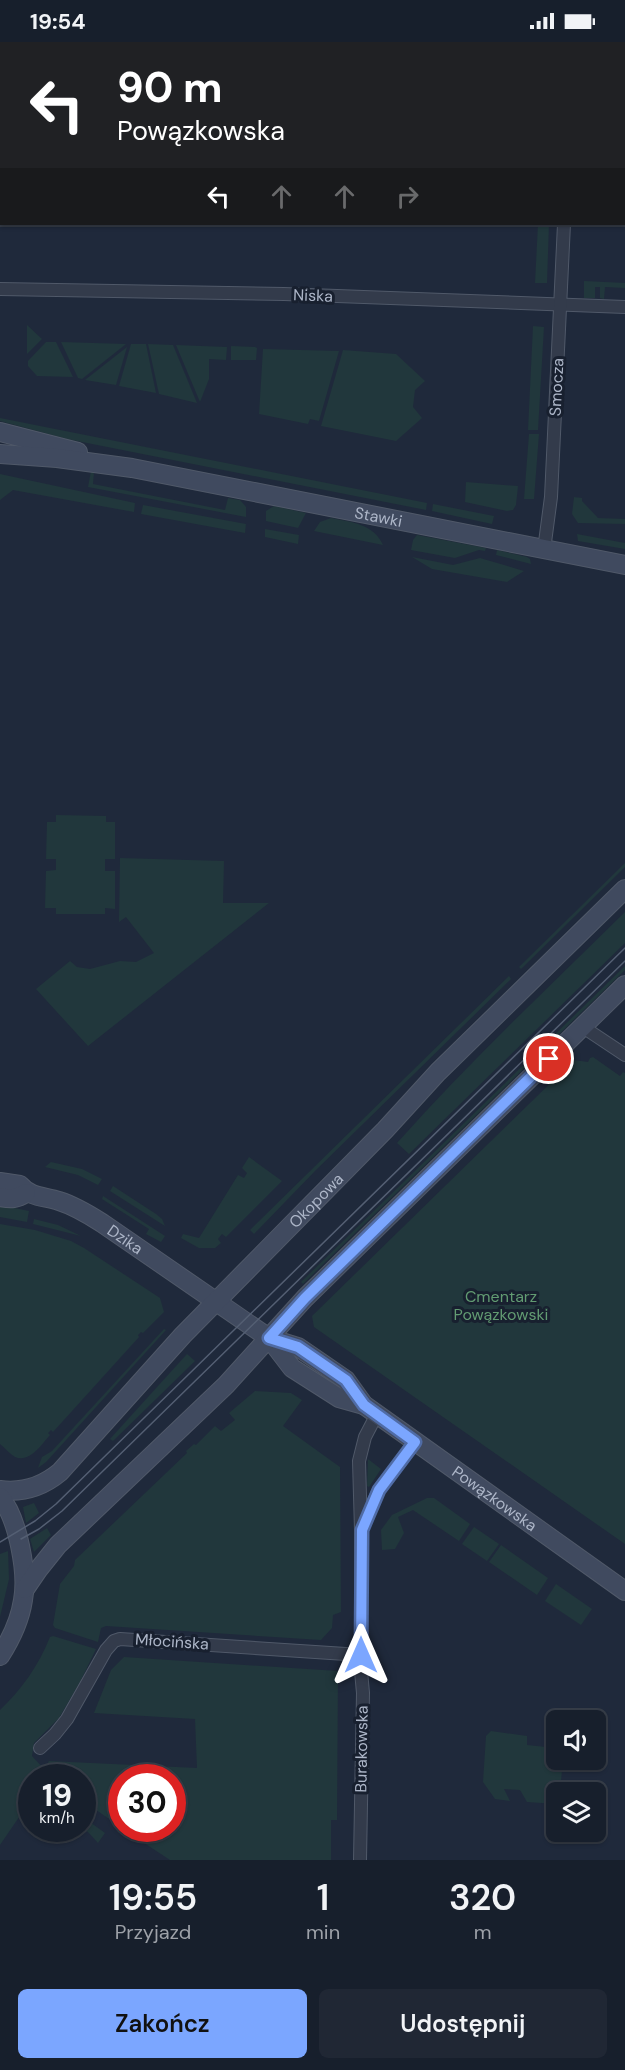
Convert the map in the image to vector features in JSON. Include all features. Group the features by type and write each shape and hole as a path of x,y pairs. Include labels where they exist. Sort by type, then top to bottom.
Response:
{"main road":[{"name":"Stawki","path":"0,432 132,468"},
{"name":"Stawki","path":"0,454 57,458 132,468 625,565"},
{"name":"Okopowa","path":"0,1490 16,1492 32,1488 60,1472 180,1338 385,1130 438,1072 625,889"},
{"path":"0,1656 15,1628 25,1589 58,1545 226,1385 305,1298 625,985"},
{"name":"Dzika","path":"0,1182 20,1185 26,1193 79,1209 111,1228 217,1301"},
{"name":"Dzika","path":"0,1197 19,1198 26,1193"},
{"name":"Powązkowska","path":"217,1301 269,1338 298,1347 346,1380 371,1410 625,1591"},
{"path":"0,1497 14,1520 25,1589"}],"street":[{"name":"Smocza","path":"544,549 551,497 564,225"},
{"name":"Niska","path":"0,289 284,294 625,307"},
{"path":"583,1026 625,1055"},
{"name":"Burakowska","path":"360,1860 363,1693 360,1454 371,1410"},
{"name":"Burakowska","path":"362,1530 379,1490 415,1442"},
{"name":"Młocińska","path":"40,1748 61,1727 106,1650 114,1641 120,1639 361,1655"}],"green space":[{"path":"538,225 549,225 547,283 535,283"},
{"path":"584,281 625,283 625,288 605,287 604,299 600,298 600,287 595,287 595,298 584,298"},
{"path":"27,325 42,339 27,354"},
{"path":"533,326 544,327 538,430 528,430"},
{"path":"46,342 56,342 73,377 37,376 28,366 28,361"},
{"path":"61,342 126,344 82,379 78,378"},
{"path":"131,344 146,344 156,393 119,386"},
{"path":"148,344 173,345 197,403 159,394"},
{"path":"176,345 227,347 226,360 209,359 209,379 200,402"},
{"path":"231,346 257,348 256,360 231,360"},
{"path":"127,347 116,385 85,380"},
{"path":"263,349 339,351 319,421 310,419 308,424 259,414"},
{"path":"343,350 396,354 425,381 415,390 413,407 422,418 396,441 321,426"},
{"path":"0,418 427,503 426,510 67,439 0,421"},
{"path":"529,434 539,434 534,499 524,499"},
{"path":"91,471 94,472 93,484 225,510 228,498 240,500 246,507 246,517 88,487"},
{"path":"0,474 135,503 134,512 13,490 0,500"},
{"path":"466,482 518,486 516,505 513,510 507,511 465,502"},
{"path":"574,497 582,498 582,501 598,518 625,519 625,524 578,523 572,514"},
{"path":"433,504 494,516 492,524 432,511"},
{"path":"143,505 246,524 245,533 141,514"},
{"path":"274,506 306,513 298,528 266,521 266,511"},
{"path":"331,518 368,528 374,532 383,545 314,531 320,522"},
{"path":"265,529 299,535 298,544 265,537"},
{"path":"577,534 625,543 625,549 578,541"},
{"path":"417,535 486,548 485,551 479,550 455,558 411,550 413,540"},
{"path":"497,550 527,557 531,564 496,555"},
{"path":"412,557 453,565 480,558 524,571 507,582 432,569"},
{"path":"56,815 106,816 106,822 115,822 115,859 105,859 105,871 115,871 115,909 105,908 105,914 56,914 56,908 45,908 46,871 56,870 56,859 46,859 47,822 56,822"},
{"path":"120,858 224,861 223,903 269,903 88,1046 36,989 70,961 77,967 90,969 120,961 136,962 154,953 126,917 119,922"},
{"path":"625,863 625,867 521,969 519,967"},
{"path":"625,912 625,943 409,1154 397,1143 480,1054"},
{"path":"625,966 625,970 303,1284 301,1282"},
{"path":"509,976 511,979 254,1234 250,1230"},
{"name":"Cmentarz Powązkowski","path":"593,1057 620,1076 623,1072 625,1073 625,1544 314,1327 312,1316 574,1060 588,1062"},
{"path":"249,1157 282,1181 226,1237 222,1234 218,1239 221,1243 215,1248 199,1248 181,1238 183,1234 199,1238 238,1175 244,1178 247,1173 242,1168"},
{"path":"51,1162 82,1169 102,1179 98,1185 78,1175 45,1167"},
{"path":"113,1186 156,1214 165,1226 110,1191"},
{"path":"103,1196 165,1236 161,1242 146,1234 149,1229 102,1199"},
{"path":"0,1205 29,1211 27,1222 0,1217"},
{"path":"34,1219 58,1225 81,1236 33,1224"},
{"path":"0,1224 35,1230 71,1241 160,1298 164,1312 143,1333 138,1335 139,1337 53,1432 51,1430 48,1433 50,1435 39,1448 26,1458 13,1456 0,1444"},
{"path":"164,1329 166,1330 38,1468 42,1457 52,1451"},
{"path":"187,1354 195,1361 113,1441 110,1439"},
{"path":"255,1391 291,1393 302,1400 283,1426 340,1467 341,1612 333,1615 332,1628 321,1640 106,1626 101,1628 98,1642 55,1628 53,1625 60,1584 74,1566 75,1560 194,1444 196,1445 215,1426 221,1431 235,1420 229,1413"},
{"path":"368,1459 381,1469 369,1487 367,1486"},
{"path":"427,1498 434,1498 470,1524 459,1541 413,1510 398,1517 404,1533 395,1549 382,1550 381,1530 392,1515"},
{"path":"34,1503 39,1513 26,1523 23,1507"},
{"path":"474,1527 499,1544 487,1561 462,1544"},
{"path":"47,1528 51,1535 34,1552 30,1539"},
{"path":"501,1545 548,1578 537,1595 489,1562"},
{"path":"8,1551 9,1579 0,1617 0,1554"},
{"path":"556,1584 592,1609 581,1625 545,1601"},
{"path":"50,1637 96,1649 59,1718 34,1743 32,1756 39,1764 18,1764 18,1819 0,1845 0,1710 29,1676"},
{"path":"124,1657 338,1671 337,1820 331,1820 331,1860 170,1860 143,1842 186,1842 186,1767 197,1768 195,1719 94,1713 111,1670"},
{"path":"491,1731 527,1736 527,1745 546,1747 546,1770 562,1770 561,1781 572,1782 546,1782 546,1803 527,1802 520,1790 504,1789 510,1801 495,1799 483,1782 486,1736"},
{"path":"49,1761 112,1764 108,1764 108,1818 96,1810 96,1764 47,1764"},
{"path":"96,1826 105,1833 98,1843 96,1841"}],"tram line":[{"path":"0,1542 35,1521 56,1504 625,948"},
{"path":"21,1539 39,1529 62,1511 625,961"}],"route":[{"path":"361,1655 362,1530 379,1490 415,1442 364,1405 346,1380 298,1347 269,1338 305,1298 549,1059"}]}
